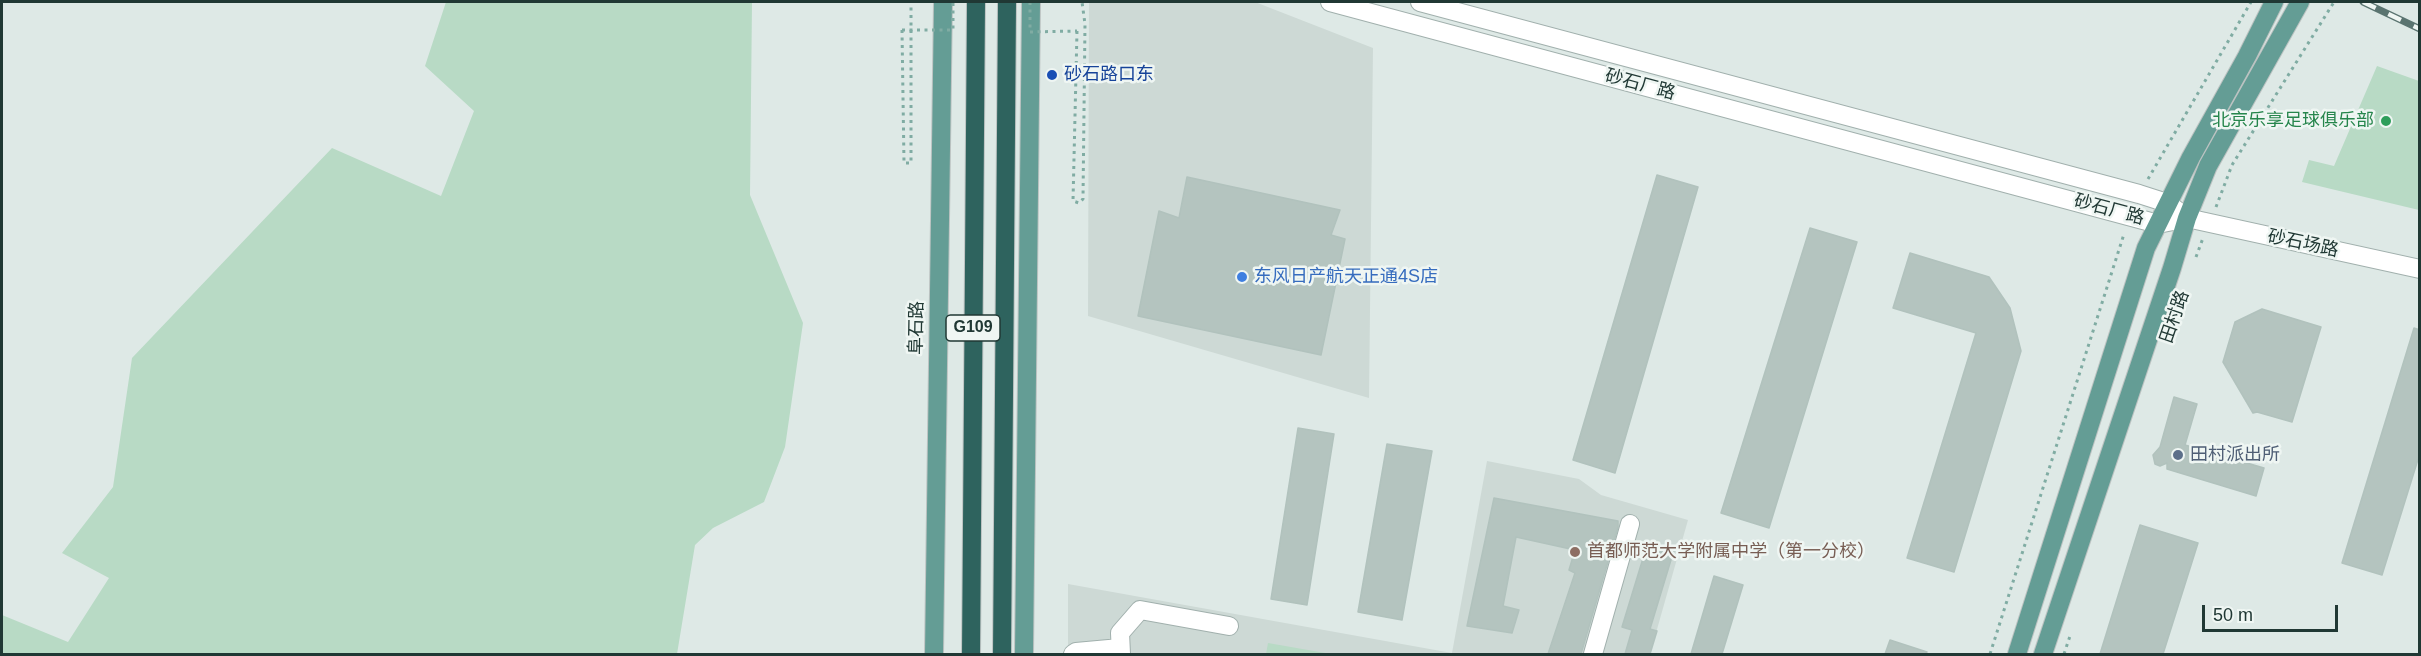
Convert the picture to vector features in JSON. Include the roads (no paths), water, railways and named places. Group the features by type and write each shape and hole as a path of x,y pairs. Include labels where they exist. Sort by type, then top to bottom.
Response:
{"highway":[{"name":"G109","path":"971,654 976,2"},
{"name":"G109","path":"1002,654 1007,2"}],"main road":[{"name":"阜石路","path":"934,654 943,2"},
{"path":"1024,654 1030,2"},
{"path":"2017,654 2146,248 2167,203 2274,2"},
{"name":"田村路","path":"2043,654 2187,218 2208,166 2300,2"}],"street":[{"name":"砂石厂路","path":"1330,2 2158,224 2187,218"},
{"name":"砂石厂路","path":"1420,2 2167,203 2187,218"},
{"name":"砂石场路","path":"2187,218 2420,269"},
{"path":"1593,654 1630,524"},
{"path":"1073,654 1076,652 1121,651 1120,633 1140,610 1229,626"}],"railway":[{"path":"2363,2 2420,29"}],"place":[{"name":"砂石路口东","path":"1052,75"},
{"name":"北京乐享足球俱乐部","path":"2386,121"},
{"name":"东风日产航天正通4S店","path":"1242,277"},
{"name":"田村派出所","path":"2178,455"},
{"name":"首都师范大学附属中学（第一分校）","path":"1575,552"}]}
